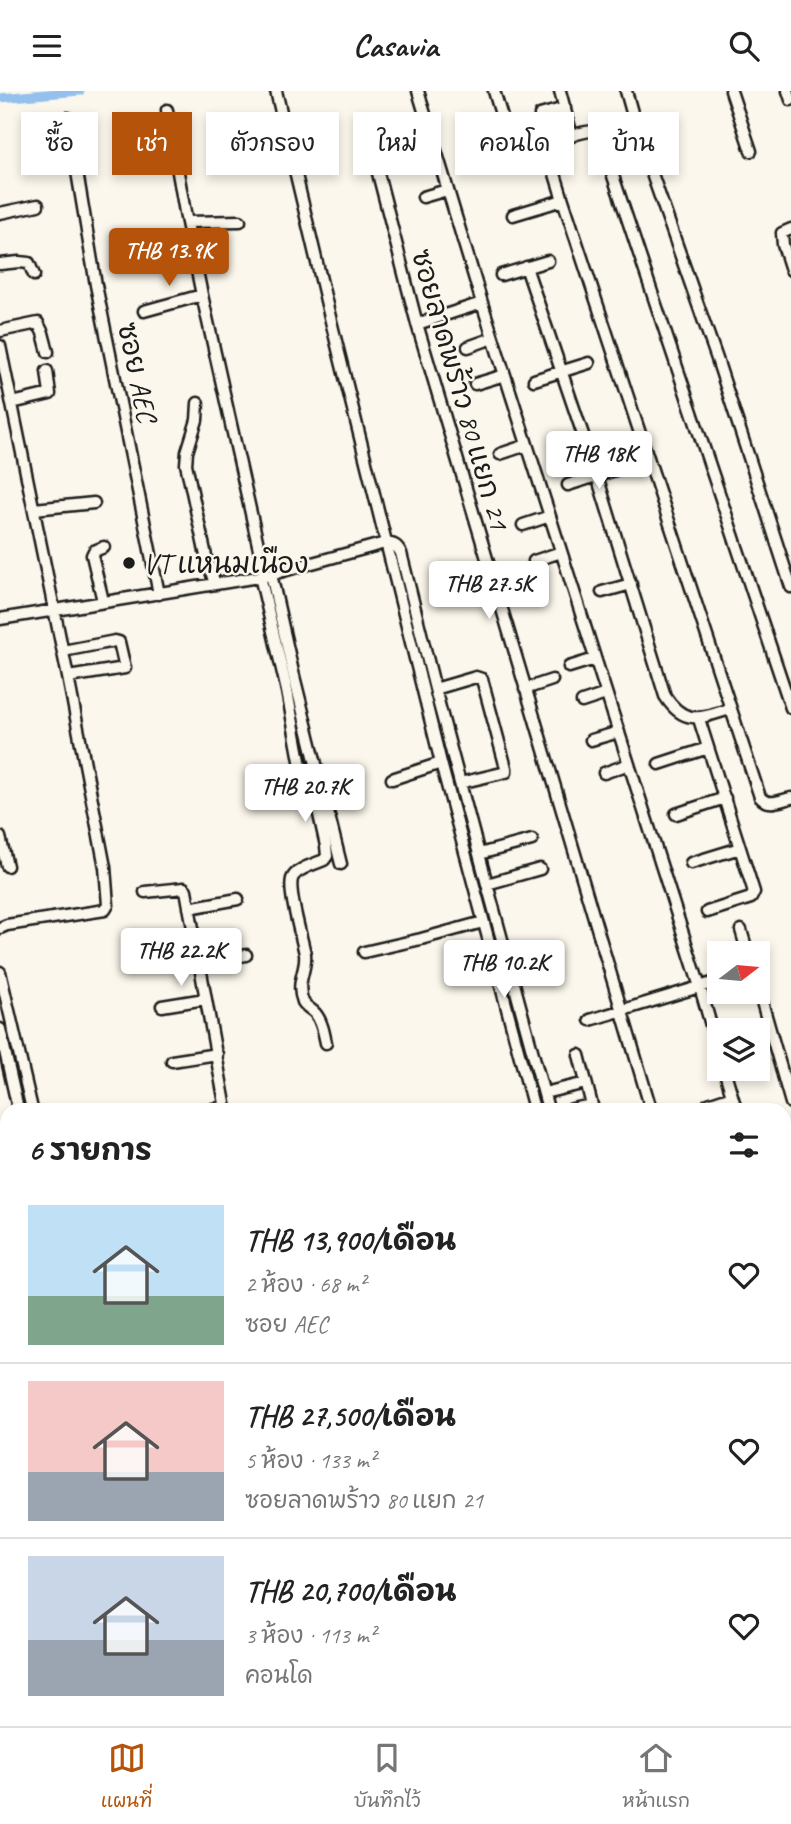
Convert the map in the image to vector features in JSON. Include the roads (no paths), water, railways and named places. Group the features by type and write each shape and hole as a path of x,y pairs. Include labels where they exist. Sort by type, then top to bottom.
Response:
{"street":[{"path":"276,91 441,763 532,1103"},
{"path":"418,91 482,303 709,1018"},
{"path":"494,91 500,112"},
{"path":"561,91 566,112"},
{"path":"626,91 638,135 717,359 791,587"},
{"path":"730,91 751,151"},
{"path":"788,91 791,100"},
{"path":"551,112 565,108"},
{"path":"167,110 202,295 265,575 304,782 318,810 326,846 327,856 324,860 297,872 291,884 306,957 299,984 303,1001 319,1019 326,1043"},
{"path":"574,136 594,131 600,137 791,708"},
{"name":"ซอย AEC","path":"78,175 96,285 159,594"},
{"name":"ซอยลาดพร้าว 80 แยก 21","path":"378,175 417,324 649,1103"},
{"path":"555,175 760,797 769,803 791,798"},
{"path":"423,197 447,190"},
{"path":"513,215 563,200"},
{"path":"0,213 38,205"},
{"path":"187,222 240,221"},
{"path":"791,229 782,233 791,269"},
{"path":"0,264 19,261 29,263 34,275"},
{"path":"501,275 548,261"},
{"path":"526,267 597,476 665,696 677,712 699,719 730,709"},
{"path":"144,311 202,295"},
{"path":"417,324 482,303"},
{"path":"0,331 38,323 48,352"},
{"path":"468,347 493,338"},
{"path":"0,346 105,867 108,905 105,910 0,928"},
{"path":"534,380 589,363"},
{"path":"12,404 50,394 47,371"},
{"path":"475,384 505,375"},
{"path":"198,403 197,420 186,464 215,585"},
{"path":"500,454 527,445"},
{"path":"568,485 621,468"},
{"path":"34,509 94,503"},
{"path":"523,525 550,516"},
{"path":"0,619 215,585 265,575 386,543 395,544 401,553 546,1103"},
{"path":"103,601 92,555 94,551 104,547"},
{"path":"534,561 561,552"},
{"path":"265,575 293,672 341,864"},
{"path":"602,592 631,584"},
{"path":"62,651 115,641 121,646 125,668 68,677"},
{"path":"569,667 596,659"},
{"path":"435,689 480,677 503,755 506,772 460,783"},
{"path":"525,689 552,680"},
{"path":"582,702 607,694"},
{"path":"699,719 754,895 747,900 707,912"},
{"path":"592,740 619,731"},
{"path":"659,764 708,748"},
{"path":"392,779 441,763"},
{"path":"604,773 629,764"},
{"path":"676,814 724,798"},
{"path":"0,837 7,866"},
{"path":"479,855 532,840"},
{"path":"691,863 740,848"},
{"path":"487,884 540,869"},
{"path":"145,892 186,890 225,1103"},
{"path":"190,908 238,899"},
{"path":"364,952 483,922"},
{"path":"741,930 744,941"},
{"path":"153,953 196,944"},
{"path":"199,964 246,955"},
{"path":"0,972 31,1103"},
{"path":"590,1020 707,985"},
{"path":"162,1006 205,999"},
{"path":"763,1005 791,1103"},
{"path":"0,1029 17,1103"},
{"path":"172,1061 217,1053"},
{"path":"579,1055 592,1103"},
{"path":"728,1081 734,1103"},
{"path":"544,1093 586,1083"},
{"path":"711,1103 732,1096"}],"waterway":[{"path":"0,98 80,91"}],"place":[{"name":"VT แหนมเนือง","path":"129,563"}]}
